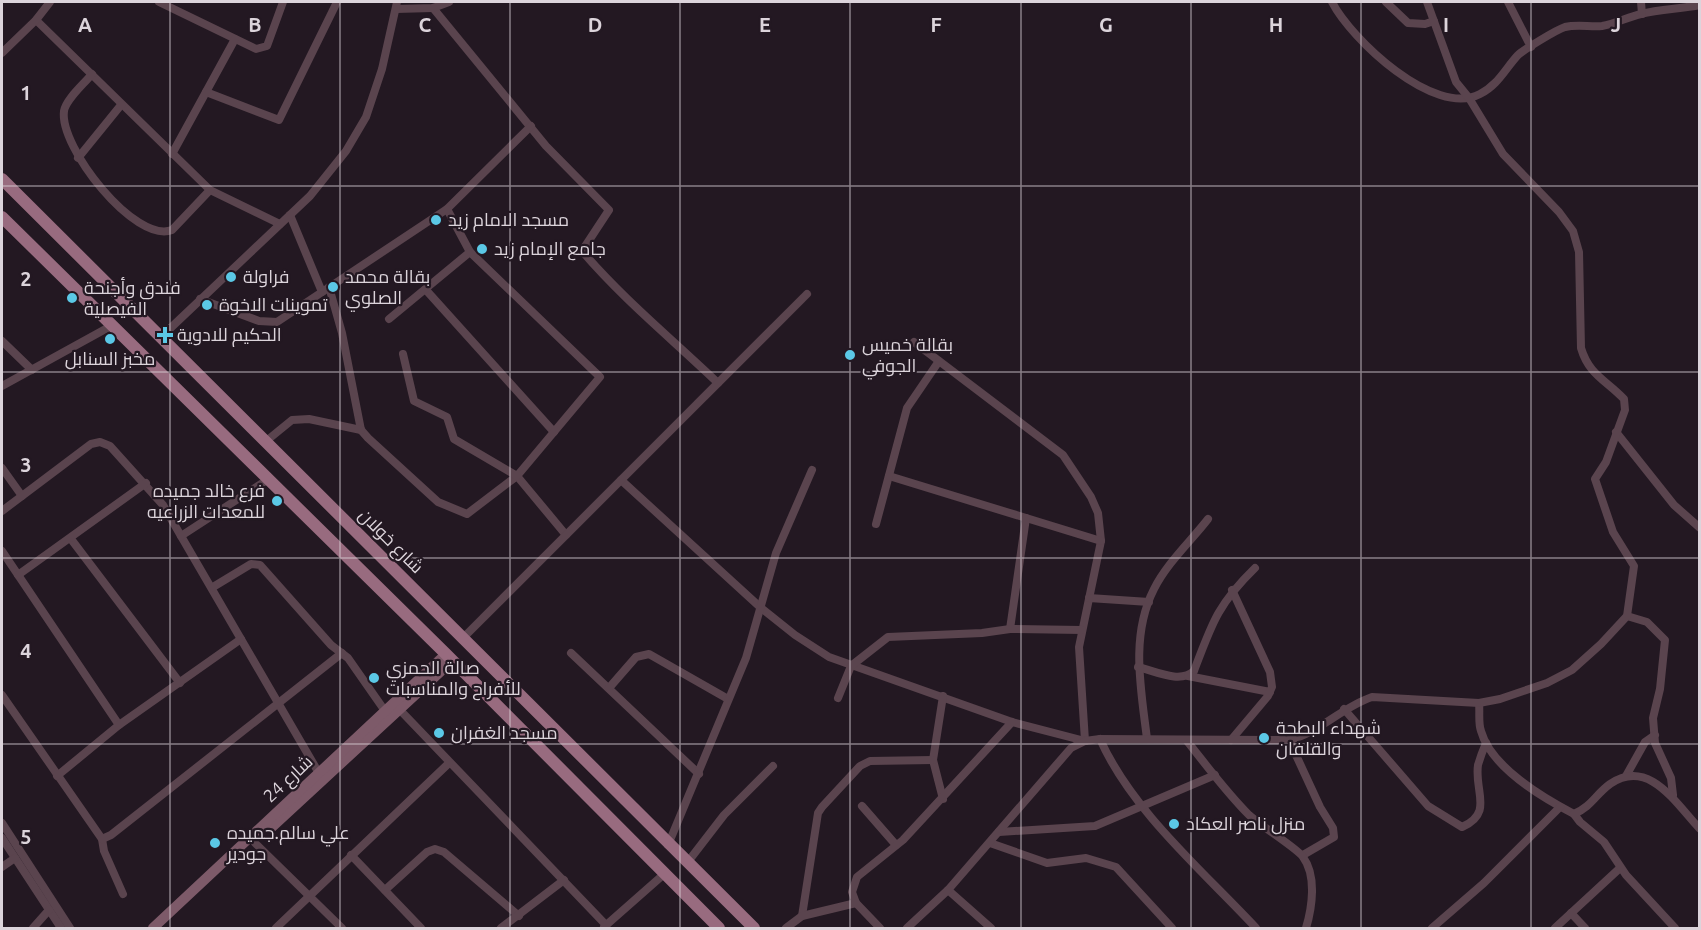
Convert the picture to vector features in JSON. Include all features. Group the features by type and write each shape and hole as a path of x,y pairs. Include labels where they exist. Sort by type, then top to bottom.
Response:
{"main road":[{"name":"شارع خولان","path":"2,179 687,864 754,928"},
{"path":"2,217 719,928"}],"street":[{"path":"2,53 36,20 50,2"},
{"path":"159,2 256,49 267,46 282,2"},
{"path":"206,92 279,120 337,2"},
{"path":"160,339 310,196 346,151 366,117 397,5 433,8 449,2"},
{"path":"1332,2 1358,38 1404,79 1420,88 1469,98 1497,83 1521,53 1565,27 1603,26 1642,14 1700,5"},
{"path":"1386,2 1408,23 1425,24 1434,21"},
{"path":"907,928 948,890 1071,748 1085,741 1100,739 1288,740 1304,736 1344,710 1372,697 1479,703 1546,683 1572,670 1627,616 1634,585 1634,566 1613,532 1595,479 1595,475 1606,462 1625,410 1624,399 1592,372 1581,348 1579,252 1573,231 1559,212 1503,154 1469,98 1456,82 1448,66 1426,2"},
{"path":"1508,2 1532,47"},
{"path":"1641,2 1642,14"},
{"path":"433,8 531,126 609,210 582,251 615,289 662,328 718,383"},
{"path":"36,20 210,190 280,224"},
{"path":"172,154 235,39"},
{"path":"92,74 64,111 78,159 118,208 154,231 163,233 172,230 210,190"},
{"path":"78,159 121,105"},
{"path":"200,299 267,323 277,322 447,208 531,126"},
{"path":"265,442 292,420 309,419 361,430 438,502 467,514 516,476 600,377 470,252 447,208"},
{"path":"290,214 326,290 342,333 361,430"},
{"path":"389,319 470,252"},
{"path":"426,290 554,432"},
{"path":"463,638 807,294"},
{"path":"2,386 111,326"},
{"path":"2,341 32,370"},
{"path":"914,342 1063,455 1090,496 1098,513 1101,541 1079,647 1085,741"},
{"path":"403,354 414,401 447,417 454,438 516,476 566,535"},
{"path":"876,524 907,408 939,361"},
{"path":"1616,432 1674,505 1700,528"},
{"path":"2,511 91,444 100,442 110,446 146,483 163,505 213,587 320,777"},
{"path":"2,468 22,496"},
{"path":"668,845 746,658 776,553 812,470"},
{"path":"889,476 1101,541"},
{"path":"181,536 267,480"},
{"path":"621,480 760,607 795,635 829,657 1012,722 1085,741"},
{"path":"18,575 146,483"},
{"path":"1010,629 1026,518"},
{"path":"1147,739 1138,667 1143,617 1155,588 1171,564 1209,519"},
{"path":"71,539 180,683"},
{"path":"2,551 118,725"},
{"path":"213,587 256,563 342,653 385,711"},
{"path":"1188,676 1194,671 1217,612 1232,591 1255,568"},
{"path":"1231,740 1272,687 1270,672 1232,591"},
{"path":"1089,598 1149,602"},
{"path":"1627,616 1647,622 1665,640 1660,689 1653,711 1654,735 1657,750 1671,778 1673,795 1681,809 1700,829"},
{"path":"838,698 851,666 888,637 982,633 1010,629 1082,630"},
{"path":"57,776 118,725 241,639"},
{"path":"102,839 111,835 342,653"},
{"path":"571,653 699,774"},
{"path":"609,688 636,657 649,654 728,699"},
{"name":"شارع 24","path":"153,928 399,709 449,658"},
{"name":"شارع 24","path":"164,928 255,843 385,711 449,658"},
{"path":"1138,667 1179,677 1188,676 1270,692"},
{"path":"2,695 102,839 104,851 123,894"},
{"path":"943,696 933,760 943,799"},
{"path":"1479,703 1480,730 1503,767 1560,807 1574,814 1604,842 1620,868 1675,928"},
{"path":"399,709 564,880 604,927 663,875"},
{"path":"1344,710 1428,806 1462,827 1473,822 1479,814 1481,803 1478,767 1486,743"},
{"path":"880,928 856,903 852,891 857,877 896,845 943,799 1012,722"},
{"path":"1626,776 1645,742 1654,735"},
{"path":"1100,739 1110,760 1143,807 1256,928"},
{"path":"1288,740 1320,807 1334,828 1334,837 1328,843 1303,855"},
{"path":"1187,741 1249,814 1270,833 1303,855 1312,896 1306,928"},
{"path":"802,916 818,813 822,807 860,766 870,761 933,760"},
{"path":"276,928 449,763"},
{"path":"687,864 724,815 773,766"},
{"path":"999,832 1095,826 1215,775"},
{"path":"1574,814 1588,808 1598,794 1626,776 1635,775 1654,782 1673,795"},
{"path":"862,806 896,845"},
{"path":"1432,928 1484,884 1560,807"},
{"path":"2,823 70,928"},
{"path":"2,838 61,928"},
{"path":"255,843 342,928"},
{"path":"990,843 1047,863 1086,858 1116,867 1172,928"},
{"path":"385,890 427,852 435,849 444,852 519,916"},
{"path":"351,855 421,928"},
{"path":"2,867 15,858"},
{"path":"1555,928 1620,868"},
{"path":"501,928 564,880"},
{"path":"948,890 991,928"},
{"path":"786,928 802,916 856,903"},
{"path":"33,928 49,910"},
{"path":"1571,914 1585,928"}],"place":[{"name":"مسجد الامام زيد","path":"436,220"},
{"name":"جامع الإمام زيد","path":"482,249"},
{"name":"فراولة","path":"231,277"},
{"name":"بقالة محمد الصلوي","path":"333,287"},
{"name":"فندق وأجنحة الفيصلية","path":"72,298"},
{"name":"تموينات الاخوة","path":"207,305"},
{"name":"الحكيم للادوية","path":"165,335"},
{"name":"مخبز السنابل","path":"110,339"},
{"name":"بقالة خميس الجوفي","path":"850,355"},
{"name":"فرع خالد جميده للمعدات الزراعيه","path":"277,501"},
{"name":"صالة الحمزي للأفراح والمناسبات","path":"374,678"},
{"name":"مسجد الغفران","path":"439,733"},
{"name":"شهداء البطحة والقلفان","path":"1264,738"},
{"name":"منزل ناصر العكاد","path":"1174,824"},
{"name":"علي سالم.جميده جودير","path":"215,843"}]}
